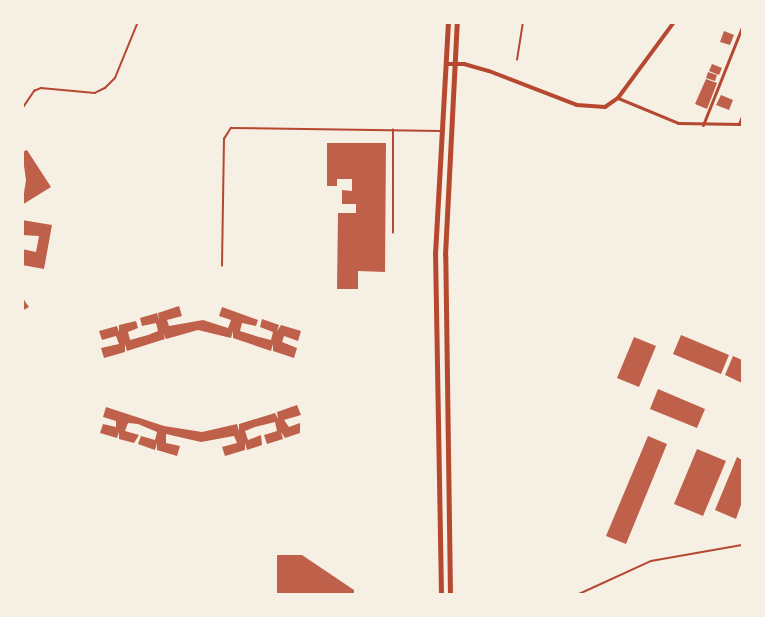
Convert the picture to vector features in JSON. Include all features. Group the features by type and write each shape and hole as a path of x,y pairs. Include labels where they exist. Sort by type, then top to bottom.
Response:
{"main road":[{"path":"441,594 435,254 448,22"},
{"path":"450,594 446,255 457,22"}],"street":[{"path":"446,64 489,71 593,108 618,98 674,22"},
{"path":"703,126 742,27"},
{"path":"618,98 678,123 703,126 741,124 742,116"}],"lane":[{"path":"22,110 34,91 41,88 95,93 105,88 115,78 138,22"},
{"path":"517,60 523,22"},
{"path":"222,266 224,139 231,128 393,129 441,132"},
{"path":"393,129 393,233"},
{"path":"579,594 651,561 742,545"}],"building":[{"path":"724,31 734,35 730,45 720,42"},
{"path":"712,64 722,68 719,75 709,71"},
{"path":"708,72 717,75 715,81 706,78"},
{"path":"706,79 717,83 707,109 695,104"},
{"path":"721,95 733,100 729,110 716,105"},
{"path":"327,143 386,143 385,272 358,271 358,289 337,289 338,213 356,213 356,204 342,204 342,190 352,191 352,179 337,179 337,186 327,186"},
{"path":"27,150 51,187 22,205 26,180 22,152"},
{"path":"22,220 52,225 44,269 22,265 22,249 36,252 39,236 22,235"},
{"path":"22,297 29,307 22,311"},
{"path":"179,306 182,316 167,320 169,326 203,320 228,328 231,320 219,316 222,307 258,320 256,326 242,323 240,331 259,337 271,340 273,332 260,327 262,319 279,325 277,331 281,325 301,331 298,341 284,336 282,342 297,348 294,358 273,351 273,344 271,351 233,338 233,331 231,338 198,330 166,339 163,333 165,339 127,351 125,344 125,352 104,358 101,348 119,344 116,336 102,340 99,331 117,326 119,332 119,325 136,321 138,328 128,332 130,340 148,335 158,331 156,323 142,326 140,318 157,313 159,320 158,313"},
{"path":"681,335 729,355 721,374 673,354"},
{"path":"634,337 656,346 639,387 617,378"},
{"path":"733,356 742,360 742,383 725,375"},
{"path":"658,389 705,409 697,428 650,409"},
{"path":"297,405 301,415 284,420 289,427 300,423 300,433 285,438 281,432 283,439 267,444 264,435 277,431 275,422 255,427 245,431 248,440 261,435 262,445 247,450 245,443 245,450 225,456 222,447 237,443 234,436 201,442 166,434 166,443 180,446 177,456 157,450 157,443 155,450 138,444 141,436 155,440 157,432 138,424 128,423 125,431 139,435 134,443 119,439 119,432 117,438 100,433 103,424 116,427 116,421 103,417 106,407 164,426 202,432 237,424 239,431 239,424 275,413 278,419 277,412"},
{"path":"648,436 667,444 626,544 606,536"},
{"path":"697,449 726,461 703,516 674,504"},
{"path":"737,457 742,460 742,502 736,519 715,510"},
{"path":"277,555 302,555 354,590 354,594 277,594"}]}
